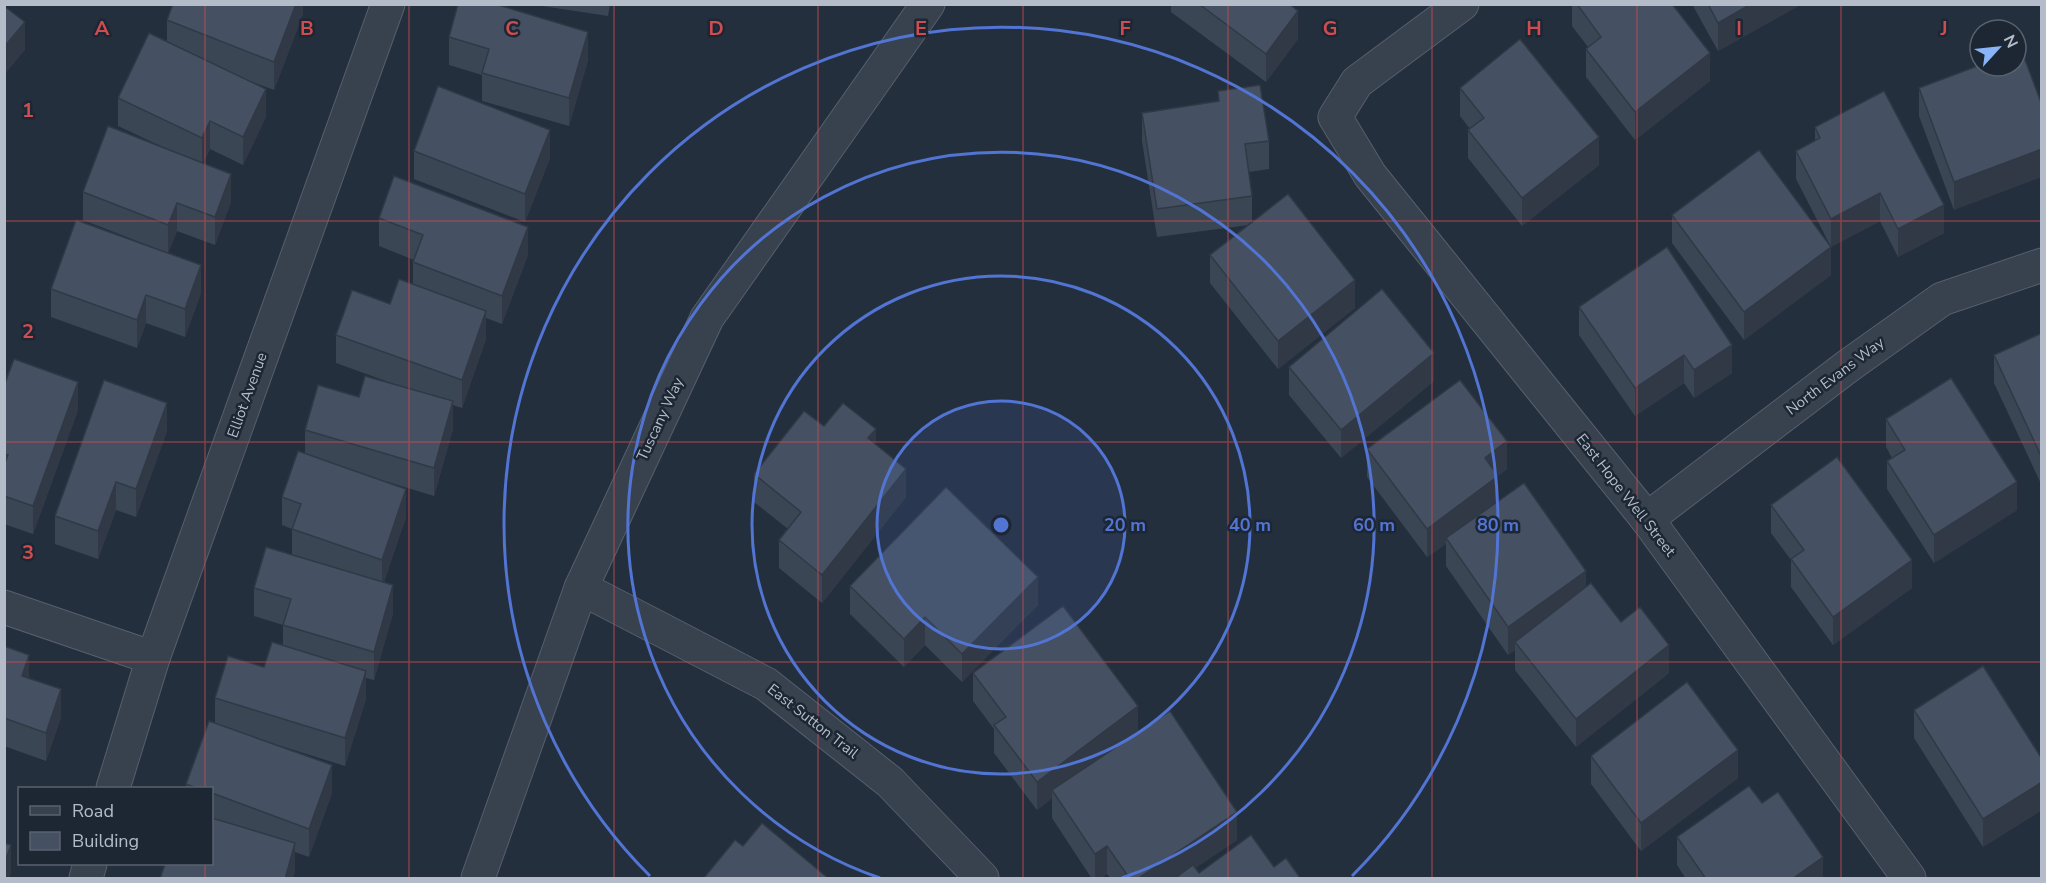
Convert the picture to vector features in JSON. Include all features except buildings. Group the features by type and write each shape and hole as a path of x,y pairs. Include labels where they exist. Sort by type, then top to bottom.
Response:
{"street":[{"name":"Elliot Avenue","path":"114,787 153,658 388,4"},
{"name":"Tuscany Way","path":"477,879 581,588 707,318 928,4"},
{"name":"East Hope Well Street","path":"1462,4 1357,82 1335,117 1370,175 1647,519 1909,879"},
{"name":"North Evans Way","path":"1647,519 1848,366 1941,299 2042,265"},
{"name":"East Sutton Trail","path":"581,588 766,684 890,782 982,879"},
{"path":"4,607 153,658"}]}
